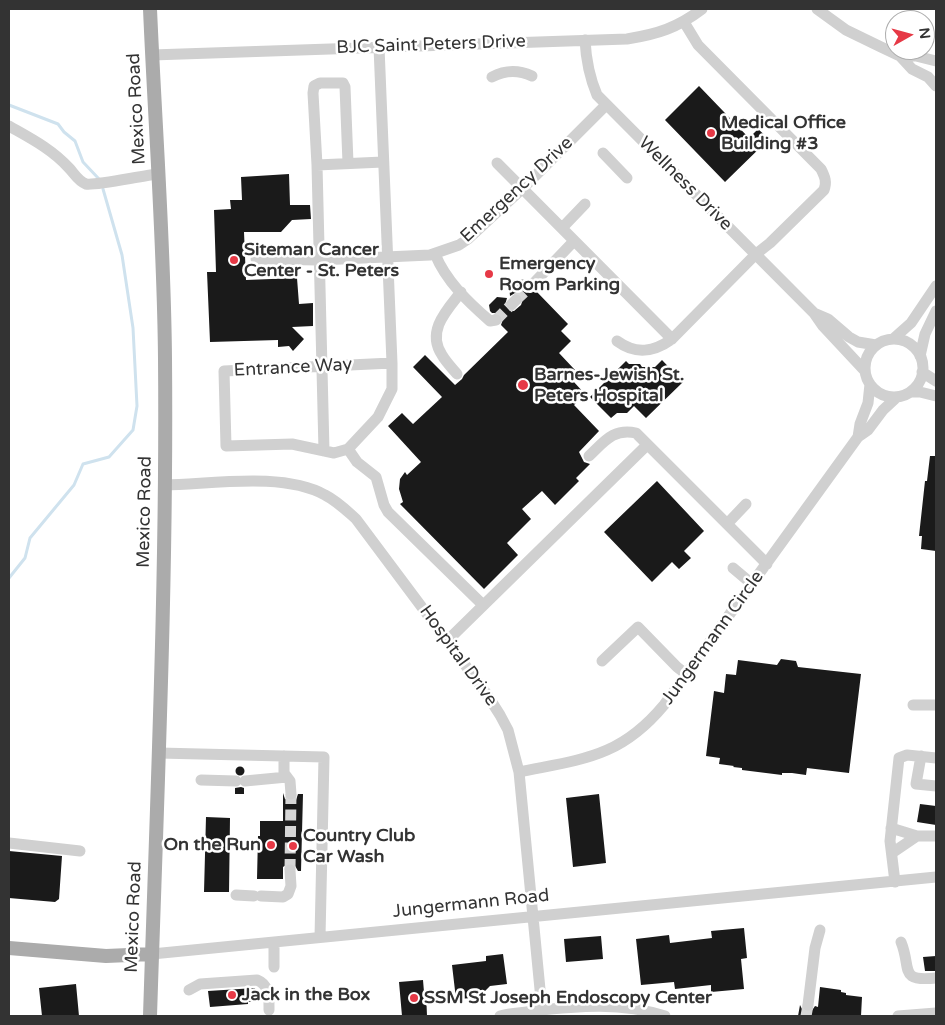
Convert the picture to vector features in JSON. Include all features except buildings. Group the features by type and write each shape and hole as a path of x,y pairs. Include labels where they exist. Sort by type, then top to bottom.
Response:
{"main road":[{"name":"Mexico Road","path":"150,9 159,174 165,356 165,485 159,753 150,1016"},
{"name":"Jungermann Road","path":"9,948 106,956 152,954"}],"street":[{"name":"BJC Saint Peters Drive","path":"152,55 627,39 662,32 684,22 702,9"},
{"path":"817,9 846,30 885,49"},
{"path":"617,341 625,347 650,350 660,347 672,338 756,254 770,243 824,190 826,184 821,170 698,45 684,22"},
{"name":"Wellness Drive","path":"585,40 586,60 597,95 814,313 823,326 865,371"},
{"path":"379,47 392,389 378,417 348,450 357,462 376,477 384,506 388,512 484,605"},
{"path":"904,60 912,68 928,77 936,86"},
{"path":"492,77 500,73 516,71 532,76"},
{"path":"324,451 317,165 313,93 314,86 320,83 343,83 345,87 348,163"},
{"name":"Emergency Drive","path":"256,259 387,258 435,254 459,245 468,239 523,188 606,104"},
{"path":"9,126 44,146 68,166 79,180 85,184 97,184 159,174"},
{"path":"603,153 627,178"},
{"path":"317,165 384,162"},
{"path":"497,163 672,338"},
{"path":"562,228 585,204"},
{"path":"531,286 574,240"},
{"path":"435,254 440,268 461,292 490,321 496,320"},
{"path":"893,339 911,323 936,286"},
{"path":"456,374 440,354 436,336 439,320 461,292"},
{"path":"911,392 919,382 922,372 920,356 925,334 936,311"},
{"name":"Wellness Drive","path":"814,313 828,319 849,337 858,342 876,345"},
{"path":"920,356 909,343 902,340 893,339 881,342 876,345 867,357 865,371 870,384 880,394 897,397 911,392 920,392 936,396"},
{"name":"Entrance Way","path":"348,450 334,453 292,444 226,446 224,371 392,364"},
{"path":"922,372 936,381"},
{"name":"Jungermann Circle","path":"858,437 860,424 868,403 870,384"},
{"name":"Jungermann Circle","path":"520,772 592,756 618,746 654,717 858,437 868,430 883,410 897,397"},
{"path":"589,456 610,437 622,431 636,432 767,564"},
{"path":"447,641 648,445"},
{"name":"Hospital Drive","path":"165,485 277,482 306,487 325,495 356,519 447,641 500,715 514,749 520,772 542,1010"},
{"path":"728,524 746,504"},
{"path":"733,568 752,584"},
{"path":"602,661 638,627 686,674"},
{"path":"913,705 936,706"},
{"path":"159,753 324,757 320,937"},
{"path":"895,882 890,841 900,758 907,755 936,758"},
{"path":"284,756 284,768 286,777 291,785 291,794"},
{"path":"921,756 916,784 936,786"},
{"path":"201,780 240,781 286,777"},
{"path":"891,828 917,836 936,836"},
{"path":"892,853 917,836"},
{"path":"9,844 80,851"},
{"path":"236,895 283,897 288,894 291,886 290,870"},
{"name":"Jungermann Road","path":"152,954 936,877"},
{"path":"808,1006 815,948 820,930"},
{"path":"274,942 274,967"},
{"path":"901,942 906,953 907,968 912,977 917,979 936,978"},
{"path":"189,990 200,984 262,981 268,990 269,1010"},
{"path":"500,1016 542,1010 608,1006 633,1008 665,1016"},
{"path":"898,1016 936,1013"}],"waterway":[{"path":"9,105 58,124 75,141 83,162 99,179"},
{"path":"9,578 25,558 30,538 74,485 83,464 109,457 133,430 137,406 133,328 122,255 103,189"}],"tunnel":[{"path":"516,300 531,286"},
{"path":"496,320 512,304"},
{"path":"290,870 291,794"},
{"path":"806,1016 808,1005"}],"place":[{"name":"Medical Office Building #3","path":"711,133"},
{"name":"Siteman Cancer Center - St. Peters","path":"234,260"},
{"name":"Emergency Room Parking","path":"489,274"},
{"name":"Barnes-Jewish St. Peters Hospital","path":"523,385"},
{"name":"On the Run","path":"271,845"},
{"name":"Country Club Car Wash","path":"293,846"},
{"name":"Jack in the Box","path":"232,995"},
{"name":"SSM St Joseph Endoscopy Center","path":"414,998"}]}
